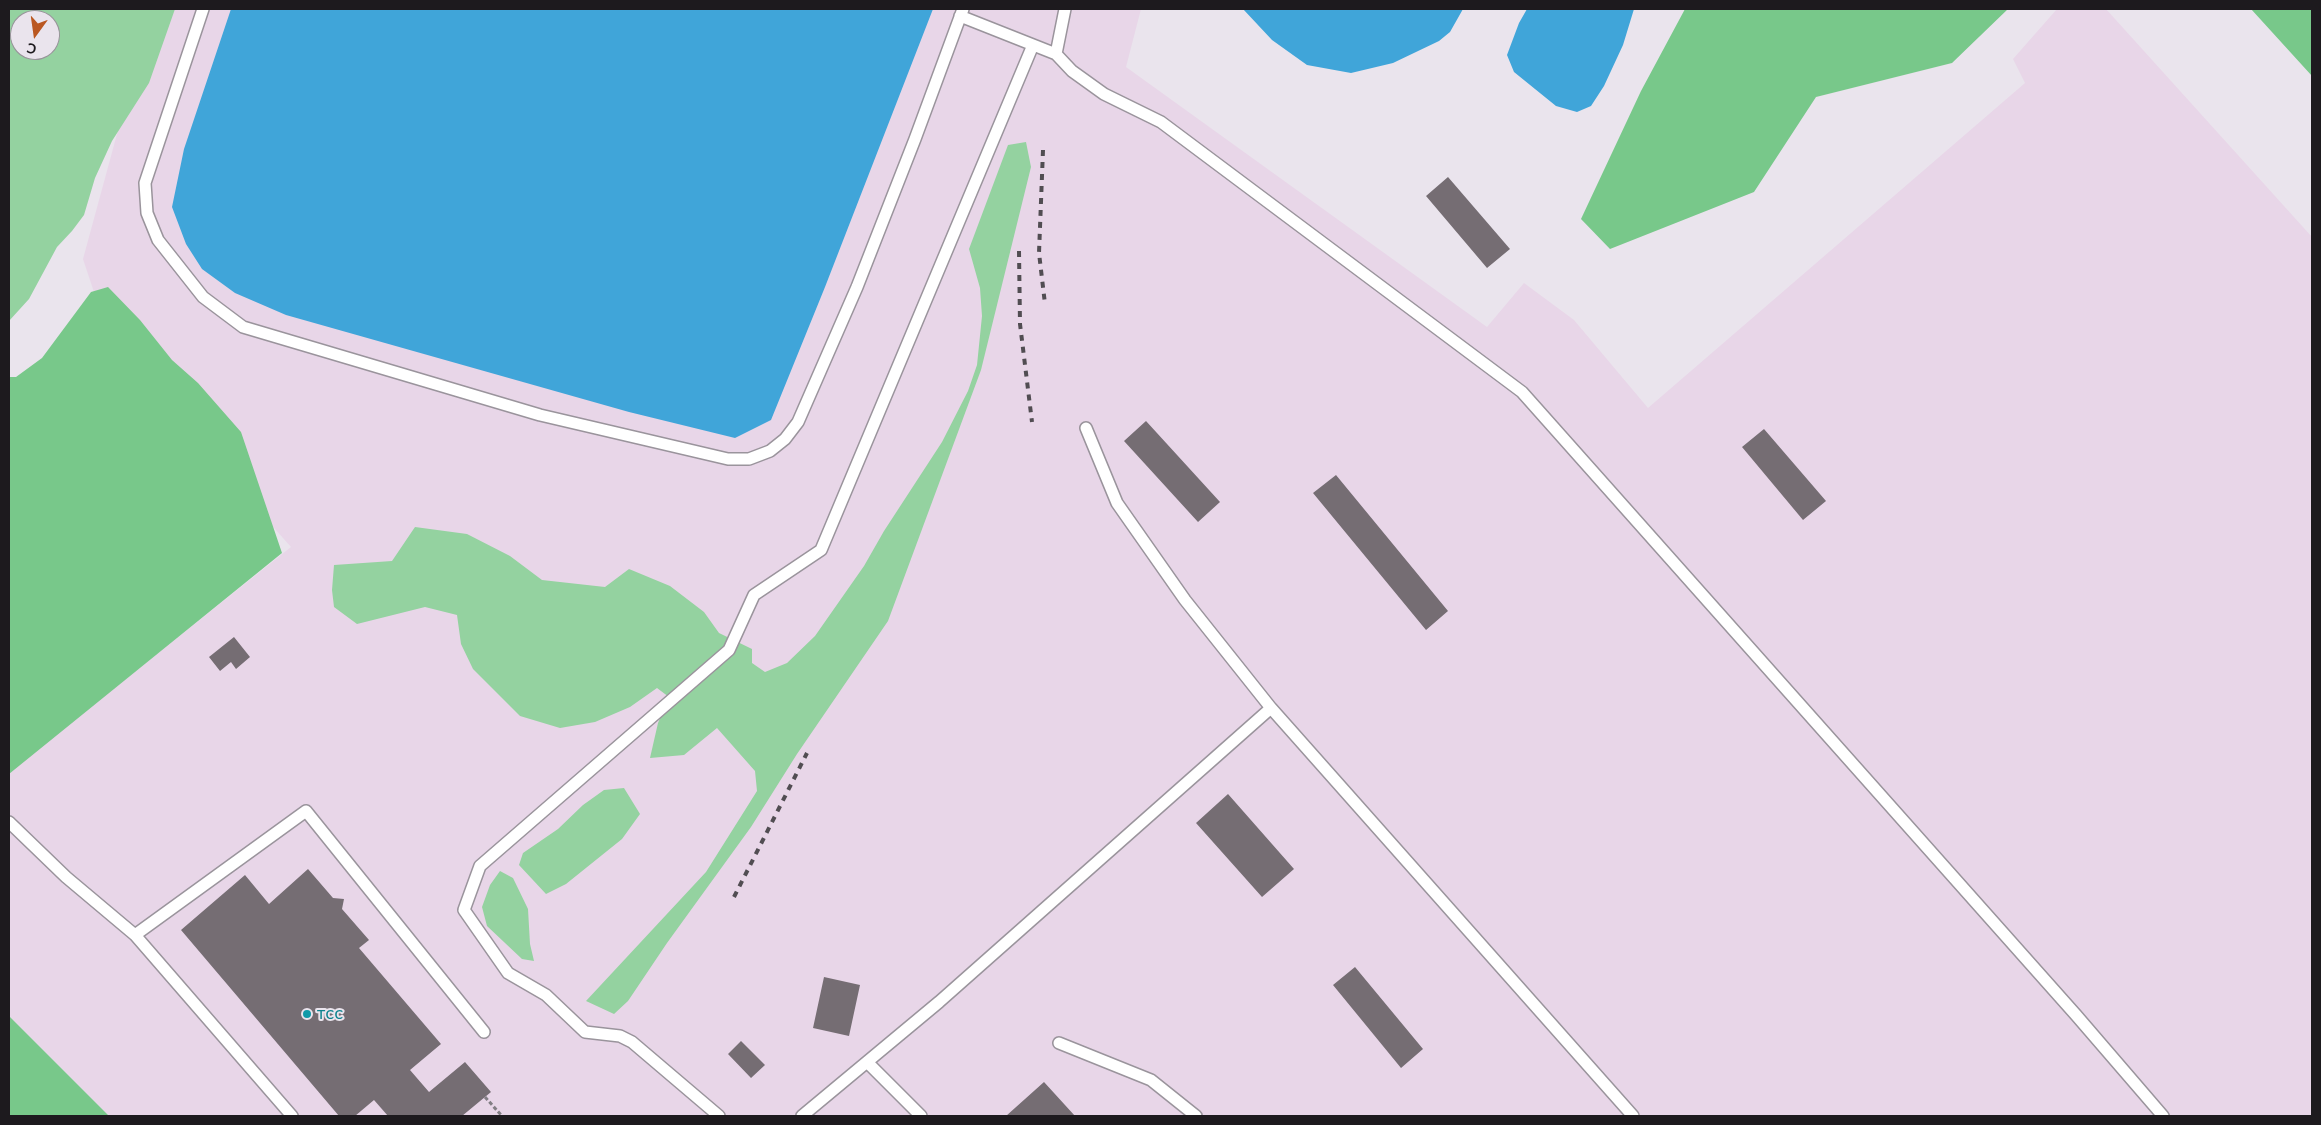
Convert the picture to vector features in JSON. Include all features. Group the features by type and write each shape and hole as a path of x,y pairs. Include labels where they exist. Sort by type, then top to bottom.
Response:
{"lane":[{"path":"203,9 145,183 146,213 158,240 203,297 243,327 540,415 728,459 749,459 770,451 785,439 798,422 857,287 915,140 962,13 1056,54 1072,71 1104,94 1161,122 1522,392 2070,1008 2163,1116"},
{"path":"1056,54 1065,9"},
{"path":"719,1116 632,1042 620,1036 585,1032 546,995 508,973 464,910 480,866 729,650 754,595 821,550 1033,45"},
{"path":"1086,428 1117,503 1185,600 1271,708 1634,1116"},
{"path":"802,1116 868,1062 1271,708"},
{"path":"135,935 306,811 484,1032"},
{"path":"9,822 66,877 135,935 292,1116"},
{"path":"1059,1043 1151,1080 1196,1116"},
{"path":"868,1062 921,1116"}],"path":[{"path":"485,1097 502,1116"}],"shaded area":[{"path":"151,9 1141,9 1126,67 1487,327 1524,283 1574,320 1648,408 2025,83 2013,59 2057,9 2106,9 2312,237 2312,1116 109,1116 9,1016 9,772 291,547 112,346 83,259"}],"green space":[{"path":"9,9 175,9 149,83 112,141 95,178 84,215 57,247 29,299 9,321"},
{"path":"1685,9 2008,9 1952,63 1816,97 1754,192 1610,249 1581,219 1641,91"},
{"path":"2251,9 2312,9 2312,76"},
{"path":"1026,142 1031,167 981,370 888,621 797,754 751,827 667,943 628,1001 614,1014 586,1001 706,872 757,791 755,771 717,728 684,755 650,758 658,723 669,697 657,688 630,707 595,722 560,728 520,716 473,669 461,644 457,615 425,607 357,624 334,607 332,590 334,565 392,561 415,527 467,534 510,556 542,580 605,587 629,569 670,586 704,612 719,633 752,649 752,663 765,672 787,663 815,636 864,566 884,531 942,442 968,391 977,365 982,316 980,288 969,249 1008,145"},
{"path":"108,287 140,320 172,360 198,383 241,432 282,553 9,774 9,377 16,377 42,358 91,292"},
{"path":"624,788 640,814 622,839 566,884 546,894 519,865 523,853 558,829 583,805 604,790"},
{"path":"500,871 513,878 528,909 530,944 534,961 522,959 487,926 482,907 490,885"},
{"path":"9,1016 109,1116 9,1116"}],"water":[{"path":"231,9 933,9 771,420 735,438 629,412 286,315 235,293 202,269 186,244 172,207 184,149"},
{"path":"1243,9 1463,9 1450,32 1439,41 1393,63 1351,73 1307,65 1272,40"},
{"path":"1527,9 1634,9 1623,45 1604,86 1591,106 1577,112 1556,106 1514,72 1507,55 1519,23"}],"building":[{"path":"1448,177 1510,249 1487,268 1426,196"},
{"path":"1146,421 1220,502 1198,522 1124,441"},
{"path":"1764,429 1826,501 1803,520 1742,447"},
{"path":"1336,475 1448,611 1426,630 1313,493"},
{"path":"234,637 250,657 236,669 231,662 220,671 209,657"},
{"path":"1228,794 1294,869 1262,897 1196,823"},
{"path":"308,869 333,898 344,899 342,909 369,940 359,948 441,1044 410,1070 429,1092 465,1062 491,1092 462,1116 388,1116 374,1100 355,1116 339,1116 181,930 245,875 269,904"},
{"path":"1355,967 1423,1049 1401,1068 1333,985"},
{"path":"824,977 860,985 849,1036 813,1028"},
{"path":"741,1041 765,1065 751,1078 728,1054"},
{"path":"1044,1082 1075,1116 1006,1116"}],"railway":[{"path":"1043,150 1039,253 1045,304"},
{"path":"1019,251 1020,324 1032,422"},
{"path":"734,897 807,753"}],"place":[{"name":"тсс","path":"307,1014"}]}
